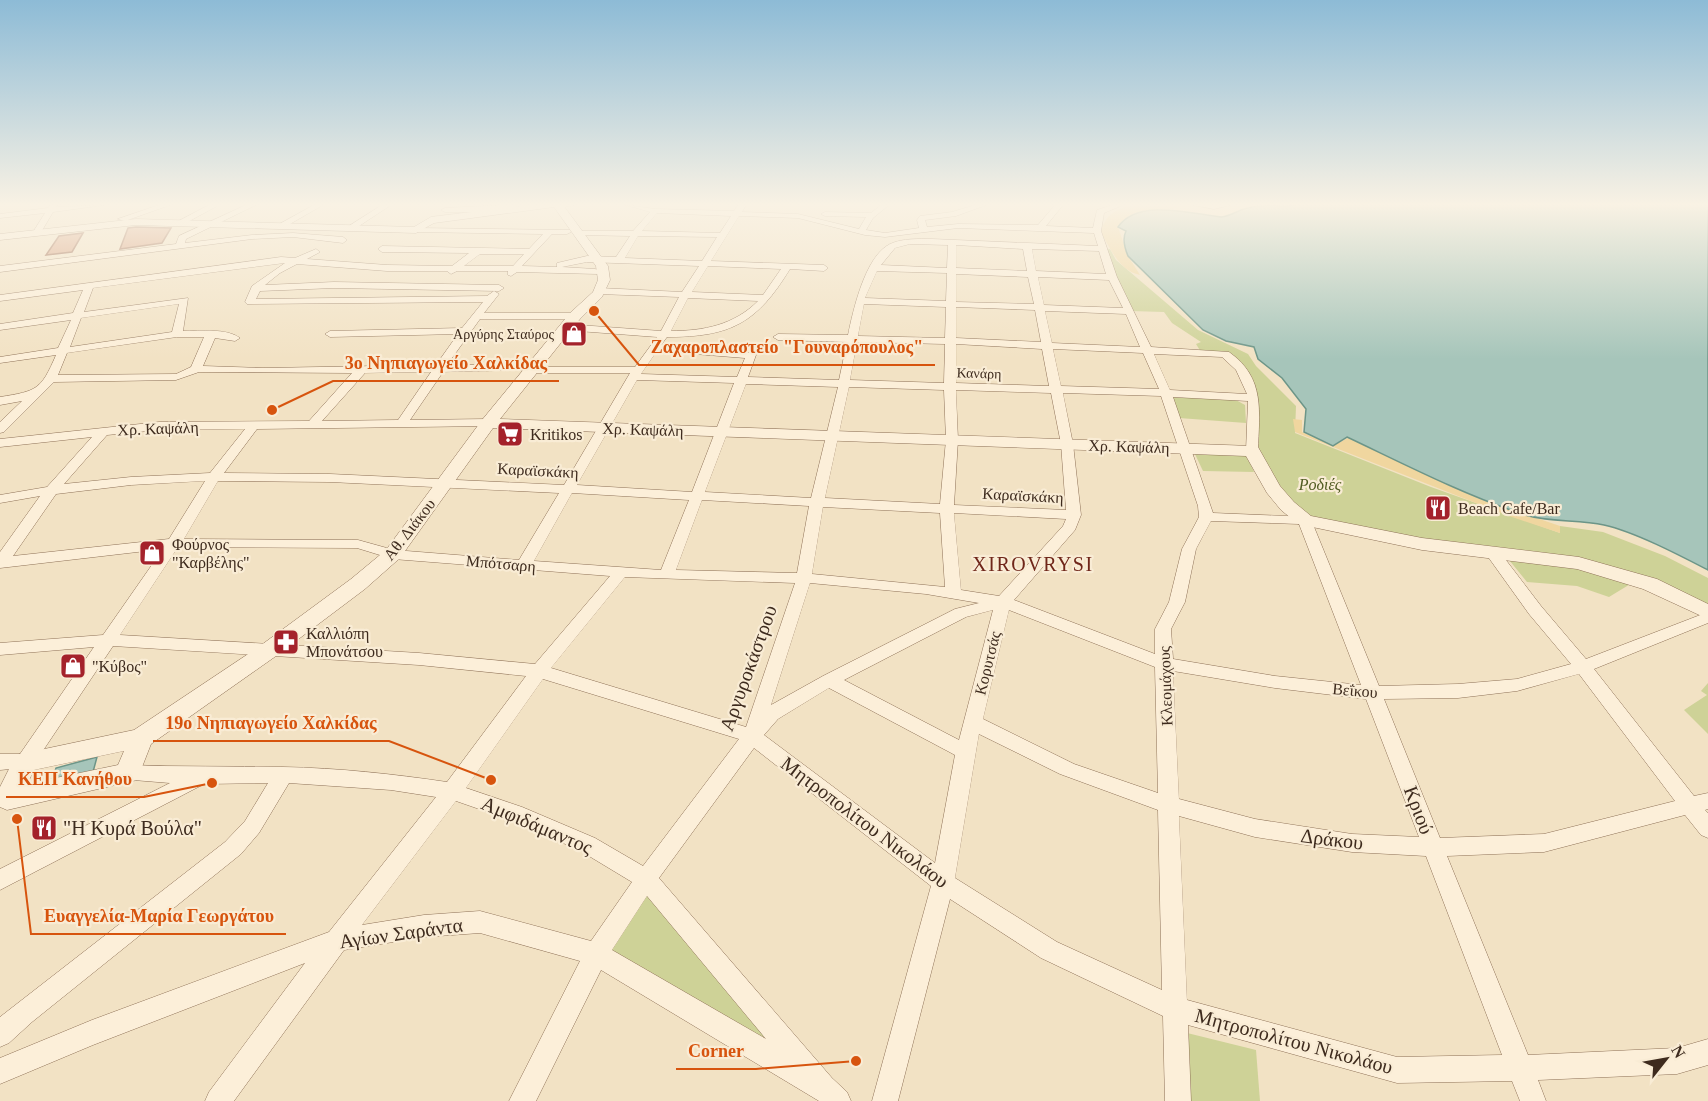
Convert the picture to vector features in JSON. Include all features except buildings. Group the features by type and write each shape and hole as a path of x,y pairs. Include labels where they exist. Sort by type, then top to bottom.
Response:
{"street":[{"path":"0,270 104,256"},
{"path":"308,256 267,277 255,288 251,302 489,299"},
{"path":"432,286 470,256"},
{"path":"402,423 465,331 525,256"},
{"path":"588,256 593,263 604,270 606,278 599,291 765,298"},
{"path":"619,260 621,256"},
{"path":"524,565 566,489 635,374 665,333 685,295 710,256"},
{"name":"Αργυροκάστρου","path":"522,1101 596,954 646,879 752,736 804,578 817,502 834,435 842,384 864,301 862,290 882,256"},
{"path":"952,256 950,387 952,440 947,509 953,592"},
{"path":"1029,256 1058,390 1067,444 1074,516"},
{"path":"1105,256 1166,393 1205,506 1206,517 1305,520 1422,544 1579,563 1650,584 1708,612"},
{"path":"0,298 270,262 387,268 548,269 619,260 824,268"},
{"path":"548,269 593,263"},
{"name":"Αθ. Διάκου","path":"570,322 577,306 595,283 593,263"},
{"path":"478,316 570,322 690,334 723,328 741,320 765,298 787,267"},
{"path":"0,282 12,268"},
{"path":"877,268 1112,277"},
{"path":"0,429 51,380 90,285"},
{"path":"255,288 334,285 499,288"},
{"path":"299,312 334,285"},
{"name":"Αθ. Διάκου","path":"141,738 268,651 358,584 393,554 489,423 570,322 587,307 599,291"},
{"path":"0,327 184,300 177,334"},
{"path":"864,301 1130,311"},
{"path":"330,334 465,331"},
{"path":"0,360 177,334 211,334 235,338"},
{"path":"193,371 211,334"},
{"path":"778,337 950,341 1217,352 1233,358 1253,398 1252,451 1261,472 1292,511 1305,520"},
{"path":"654,348 751,355 667,574"},
{"name":"Κανάρη","path":"51,380 176,377 193,371 440,367 532,369 741,381 1166,393 1253,398"},
{"path":"312,424 362,369"},
{"path":"0,401 36,395"},
{"name":"Χρ. Καψάλη","path":"0,443 159,426 489,423 1252,451"},
{"path":"141,738 128,773 3,800 12,762 106,640 174,543 214,477 254,426"},
{"path":"0,562 53,488 105,430"},
{"name":"Καραϊσκάκη","path":"0,499 53,488 144,479 214,477 444,483 1074,516"},
{"name":"Κορυτσάς","path":"885,1101 943,882 965,752 1003,602 1070,527 1074,516"},
{"name":"Κλεομάχους","path":"1178,1101 1165,664 1162,629 1177,602 1189,549 1206,517"},
{"name":"Κριού","path":"1305,520 1533,1101"},
{"name":"Μπότσαρη","path":"0,562 174,543 358,544 393,554 667,574 804,578 953,592 1003,602"},
{"path":"1494,554 1535,610 1699,803 1708,828"},
{"path":"218,1101 337,940 452,792 539,671 622,571"},
{"path":"752,736 771,714 829,680 961,613 1003,602"},
{"name":"Βεΐκου","path":"1003,602 1165,664 1275,682 1373,693 1458,691 1517,686 1583,667 1708,617"},
{"name":"Μητροπολίτου Νικολάου","path":"0,649 106,640 419,659 539,671 752,736 943,882 1049,950 1175,1009 1397,1070 1520,1068 1677,1061 1708,1052"},
{"path":"829,680 965,752"},
{"name":"Δράκου","path":"972,722 1068,769 1169,805 1277,831 1352,843 1433,847 1544,843 1699,803"},
{"path":"12,762 141,738"},
{"name":"Αμφιδάμαντος","path":"128,773 200,776 284,775 391,782 452,792 515,813 587,844 646,879 830,1094"},
{"path":"0,1034 22,1013 233,848 252,827 284,775"},
{"path":"0,880 200,776"},
{"name":"Αγίων Σαράντα","path":"0,1071 92,1033 337,940 424,926 480,922 596,954 830,1094"}],"green space":[{"name":"Ροδιές","path":"1106,256 1114,256 1198,330 1248,354 1256,366 1296,406 1295,433 1431,487 1560,533 1560,526 1603,532 1665,556 1708,578 1708,612 1632,583 1609,597 1577,586 1527,582 1505,555 1305,520 1252,451 1254,401 1233,358 1201,352 1196,344 1201,342 1172,323 1164,312 1130,311"},
{"path":"1171,397 1236,400 1245,405 1246,423 1179,418"},
{"path":"1194,452 1247,455 1254,472 1203,471"},
{"path":"1708,683 1708,734 1684,710 1707,695 1701,691"},
{"path":"646,879 823,1087 596,955"},
{"path":"1175,1030 1256,1050 1260,1101 1178,1101"}],"sand":[{"path":"1115,256 1128,256 1140,275 1133,273"},
{"name":"Ροδιές","path":"1293,419 1302,420 1302,432 1333,446 1348,438 1480,499 1560,526 1560,533 1509,516 1295,432"}],"water":[{"path":"1128,256 1708,256 1708,570 1657,544 1616,528 1594,523 1542,519 1500,506 1455,488 1347,437 1333,446 1304,432 1306,409 1282,378 1258,359 1254,347 1226,341 1203,330"},
{"path":"97,757 93,772 51,783 56,768"}],"place":[{"name":"Ζαχαροπλαστείο \"Γουναρόπουλος\"","path":"594,311"},
{"name":"Αργύρης Σταύρος","path":"574,334"},
{"name":"3ο Νηπιαγωγείο Χαλκίδας","path":"272,410"},
{"name":"Kritikos","path":"510,434"},
{"name":"Beach Cafe/Bar","path":"1438,508"},
{"name":"Φούρνος \"Καρβέλης\"","path":"152,553"},
{"name":"Καλλιόπη Μπονάτσου","path":"286,642"},
{"name":"\"Κύβος\"","path":"73,666"},
{"name":"19ο Νηπιαγωγείο Χαλκίδας","path":"491,780"},
{"name":"ΚΕΠ Κανήθου","path":"212,783"},
{"name":"Ευαγγελία-Μαρία Γεωργάτου","path":"17,819"},
{"name":"\"Η Κυρά Βούλα\"","path":"44,828"},
{"name":"Corner","path":"856,1061"}],"district":[{"name":"XIROVRYSI","path":"1033,564"}]}
